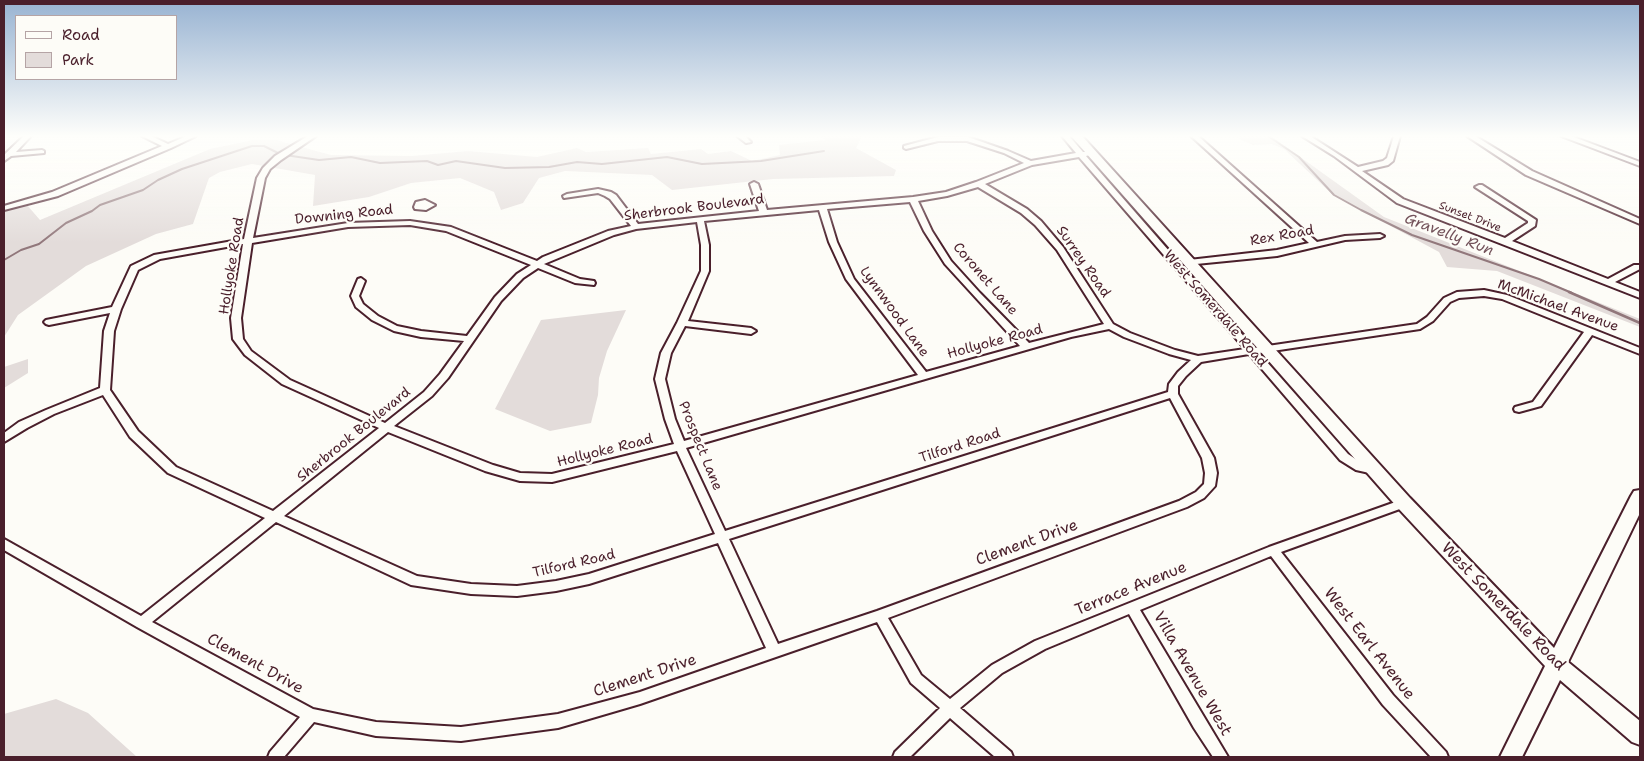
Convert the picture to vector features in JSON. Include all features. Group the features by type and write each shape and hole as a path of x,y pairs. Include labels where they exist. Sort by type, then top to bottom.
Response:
{"main road":[{"name":"West Somerdale Road","path":"1103,172 1268,349 1404,503 1556,664 1640,735"},
{"path":"1511,757 1640,497"}],"street":[{"path":"4,208 55,194 108,172"},
{"name":"Hollyoke Road","path":"265,172 261,178 248,240 236,318 238,339 248,353 286,382 388,428 489,468 520,477 552,478 680,446 924,376 1110,326"},
{"name":"Sherbrook Boulevard","path":"142,623 272,517 388,428 428,394 444,376 498,299 520,276 535,265 611,233 636,227 822,207 913,200 947,194 1009,172"},
{"name":"West Somerdale Road","path":"1101,172 1344,457 1360,467 1374,470"},
{"path":"1234,172 1316,244"},
{"name":"Sunset Drive","path":"1358,172 1400,201 1640,295"},
{"path":"1527,172 1640,222"},
{"path":"754,184 764,213"},
{"name":"Surrey Road","path":"979,184 1024,211 1038,223 1060,249 1110,326"},
{"path":"1479,188 1532,220 1532,224 1505,242"},
{"path":"567,196 598,191 608,194 613,197 636,227"},
{"name":"Coronet Lane","path":"913,200 928,231 948,262 1028,347"},
{"name":"Lynnwood Lane","path":"822,207 833,242 850,279 924,376"},
{"path":"410,223 422,209"},
{"name":"Prospect Lane","path":"700,219 704,245 704,271 682,324 666,353 660,378 670,419 680,446 774,650"},
{"name":"Downing Road","path":"116,309 134,268 151,259 248,240 348,225 410,223 455,232 535,265 578,281 591,283"},
{"name":"Rex Road","path":"1189,263 1277,254 1345,238 1380,236"},
{"path":"1608,282 1637,267"},
{"path":"361,281 355,296 359,305 375,318 394,328 421,334 470,340"},
{"name":"McMichael Avenue","path":"1198,359 1420,326 1430,320 1447,300 1457,295 1470,293 1504,298 1640,351"},
{"path":"4,438 23,425 50,412 104,390 109,331 116,309 50,322"},
{"path":"682,324 751,331"},
{"path":"1110,326 1127,335 1172,352 1198,359"},
{"path":"1519,408 1537,404 1589,332"},
{"path":"1173,394 1174,386 1182,374 1198,359"},
{"name":"Tilford Road","path":"104,390 134,434 172,470 415,581 471,589 517,591 589,579 1173,394"},
{"name":"Clement Drive","path":"4,544 142,623 310,715 376,729 462,734 558,721 640,698 774,650 880,615 1183,504 1200,495 1209,486 1211,473 1208,458 1173,394"},
{"name":"Terrace Avenue","path":"900,757 950,708 998,669 1040,645 1273,550 1404,503"},
{"name":"West Earl Avenue","path":"1273,550 1388,700 1440,757"},
{"name":"Villa Avenue West","path":"1132,607 1199,723 1221,757"},
{"path":"880,615 908,667 922,686 1006,757"},
{"path":"275,757 310,715"}],"green space":[{"path":"156,172 222,172 209,178 193,224 156,234 86,266 18,315 4,337 4,211 27,205 40,220"},
{"path":"295,172 563,172 539,178 523,203 501,210 494,192 460,178 411,183 369,197 313,206 315,175"},
{"path":"576,172 895,172 894,176 773,179 672,190 652,175"},
{"path":"1308,172 1321,172 1384,217 1640,319 1640,327 1497,271 1447,267 1439,252 1333,195"},
{"path":"626,310 607,351 599,378 598,395 591,423 550,431 495,409 541,320"},
{"path":"28,359 28,373 4,388 4,367"},
{"path":"56,699 88,713 137,757 4,757 4,714"}],"waterway":[{"path":"4,260 21,250 39,244 66,223 92,211 100,205 143,190 158,180 177,172"},
{"name":"Gravelly Run","path":"1312,172 1334,195 1412,235 1539,279 1572,293"},
{"name":"Gravelly Run","path":"1569,292 1640,323"}]}
